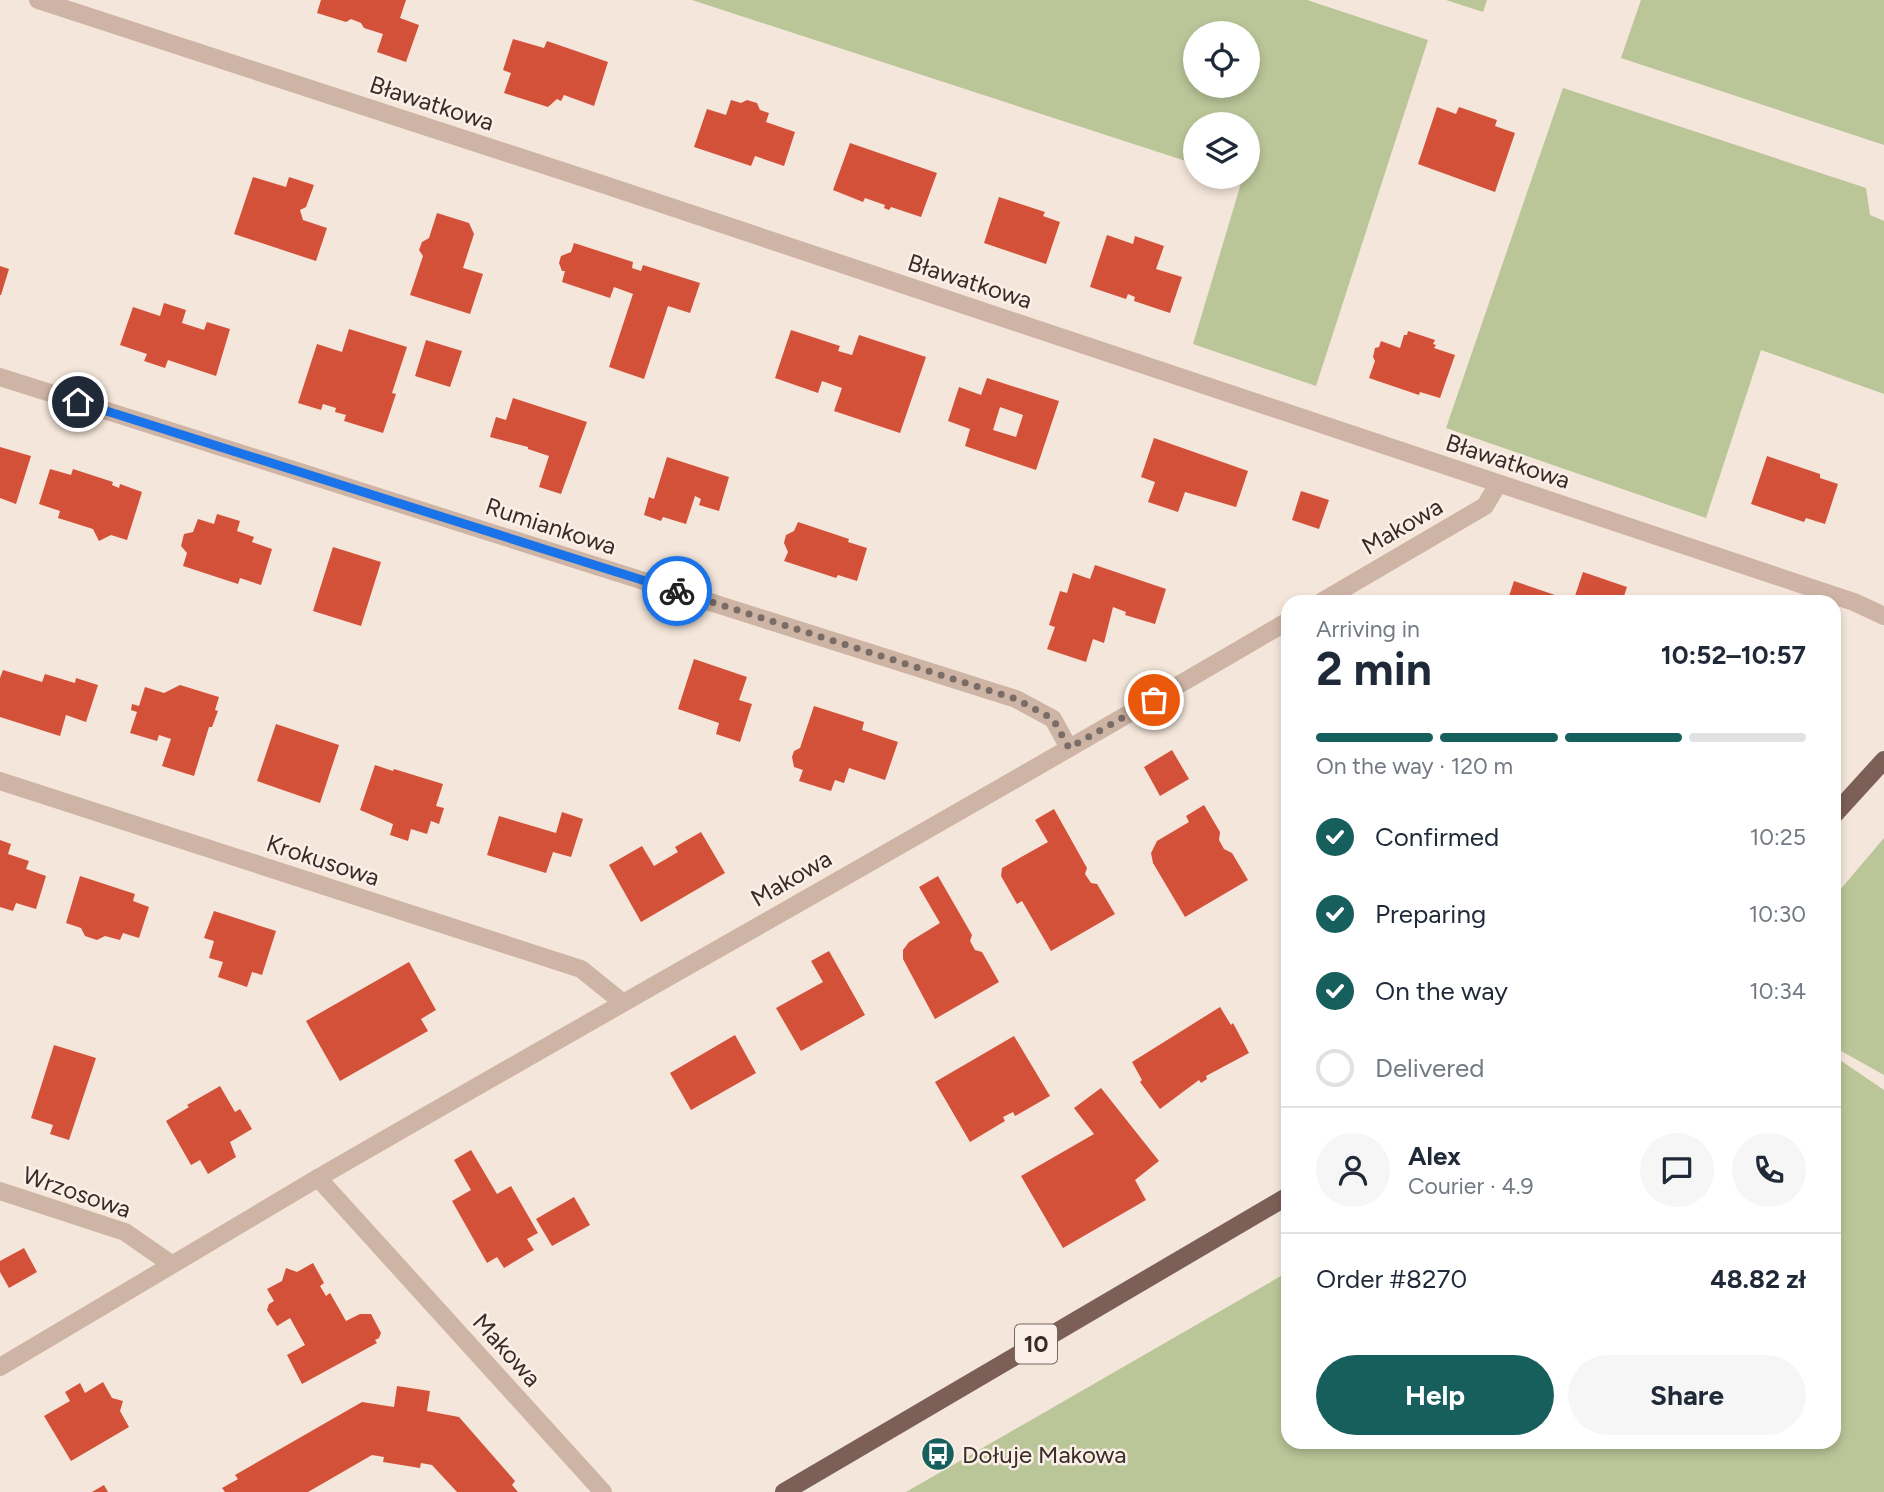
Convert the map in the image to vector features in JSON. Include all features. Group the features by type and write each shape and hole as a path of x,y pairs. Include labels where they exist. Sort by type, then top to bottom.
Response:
{"main road":[{"path":"1841,807 1884,761"},
{"name":"10","path":"784,1492 1281,1200"}],"street":[{"name":"Bławatkowa","path":"38,0 609,186 1833,595"},
{"name":"Rumiankowa","path":"0,377 1016,699 1053,719 1069,748"},
{"name":"Makowa","path":"1333,595 1485,506 1499,484"},
{"name":"Bławatkowa","path":"1841,598 1884,616"},
{"name":"Makowa","path":"0,1367 318,1178 1281,625"},
{"name":"Krokusowa","path":"0,781 581,969 622,1002"},
{"name":"Makowa","path":"318,1178 603,1492"},
{"name":"Wrzosowa","path":"0,1191 125,1232 172,1264"}],"green space":[{"path":"692,0 1307,0 1428,40 1316,386 1193,344 1239,189 1260,189 1260,112 1183,112 1183,160"},
{"path":"1446,0 1487,0 1483,12"},
{"path":"1641,0 1884,0 1884,145 1621,58"},
{"path":"1563,88 1866,188 1870,215 1884,221 1884,394 1761,350 1706,518 1446,428"},
{"path":"1884,838 1884,1075 1841,1051 1841,889"},
{"path":"1841,1061 1884,1090 1884,1492 906,1492 1281,1276 1281,1449 1841,1449"}],"building":[{"path":"321,0 406,0 400,18 419,25 406,62 377,52 383,34 364,28 361,23 351,19 346,22 317,13"},
{"path":"513,39 544,48 547,41 608,62 594,106 564,95 561,101 557,99 548,107 504,93 511,73 503,70"},
{"path":"731,100 757,103 760,110 769,113 766,122 795,132 784,166 755,156 751,166 694,147 707,109 726,115"},
{"path":"1437,107 1456,114 1459,107 1497,120 1495,126 1515,133 1495,192 1418,164"},
{"path":"850,143 937,173 921,217 891,207 889,210 884,208 885,205 865,198 863,202 833,190"},
{"path":"253,177 286,187 289,177 314,185 306,207 300,210 303,220 327,228 316,261 234,234"},
{"path":"999,197 1045,212 1043,216 1060,222 1046,264 984,243"},
{"path":"437,213 469,223 474,234 463,268 483,274 470,314 410,295 423,256 419,250 422,242 429,238"},
{"path":"1107,235 1133,244 1135,236 1164,246 1156,269 1182,277 1170,313 1134,301 1135,297 1128,294 1126,299 1090,287"},
{"path":"574,243 633,262 632,268 641,271 643,265 700,283 690,313 668,306 644,379 609,367 633,294 614,287 610,298 562,282 565,271 562,271 559,263 561,256 571,252"},
{"path":"0,266 9,269 1,295 0,295"},
{"path":"164,303 186,310 182,323 204,330 207,322 230,329 216,376 168,360 165,368 144,361 147,354 120,345 133,307 160,316"},
{"path":"349,329 407,347 383,433 344,421 346,415 335,412 336,408 323,404 321,410 298,403 317,344 342,352"},
{"path":"791,330 840,346 838,351 852,355 859,335 926,357 900,433 834,411 842,388 822,381 818,393 775,378"},
{"path":"1408,331 1435,340 1434,348 1455,355 1440,398 1420,392 1419,395 1369,378 1375,361 1375,348 1379,347 1381,341 1400,348"},
{"path":"426,340 462,351 450,387 415,376"},
{"path":"987,378 1059,401 1036,470 965,446 970,429 948,421 959,387 981,395","holes":["1000,407 1023,415 1016,437 993,430"]},
{"path":"513,398 587,422 561,494 539,487 549,456 528,447 490,437 496,417 506,420"},
{"path":"1154,438 1248,471 1236,507 1185,492 1178,512 1148,502 1155,482 1141,477"},
{"path":"0,447 31,456 16,504 0,498"},
{"path":"1767,456 1820,474 1820,478 1838,484 1825,524 1806,518 1804,522 1751,504"},
{"path":"667,457 729,477 719,511 699,505 701,499 695,496 686,524 663,517 661,521 644,515 649,497 654,499"},
{"path":"50,469 71,475 73,469 113,482 112,485 119,488 120,484 142,492 127,540 111,535 99,541 93,529 58,518 60,511 39,504"},
{"path":"1301,491 1329,500 1319,529 1292,520"},
{"path":"217,514 240,521 237,531 254,537 252,542 272,549 261,585 240,578 238,584 183,566 187,553 181,546 184,534 193,532 198,519 214,524"},
{"path":"798,522 867,548 857,581 838,575 836,578 784,561 788,552 784,543 786,535 794,531"},
{"path":"333,547 381,562 361,626 313,611"},
{"path":"1095,565 1166,589 1155,624 1125,615 1126,612 1113,607 1104,643 1093,639 1086,662 1047,649 1055,627 1049,625 1060,591 1067,593 1073,573 1090,579"},
{"path":"1583,572 1627,587 1624,595 1575,595"},
{"path":"1514,581 1555,595 1509,595"},
{"path":"694,659 747,677 739,700 752,704 740,742 716,734 719,723 678,709"},
{"path":"3,670 42,682 45,674 75,683 76,678 98,685 86,722 66,715 60,736 0,717 0,678"},
{"path":"180,685 219,697 215,710 218,711 212,727 209,727 194,776 162,766 171,739 159,735 157,741 130,733 137,712 131,710 132,704 139,706 145,687 164,693"},
{"path":"814,706 864,722 862,730 898,742 885,780 849,768 844,783 835,780 831,791 799,781 803,770 794,767 792,757 794,751 800,748"},
{"path":"276,724 339,745 320,803 257,781"},
{"path":"1172,750 1189,779 1160,796 1144,767"},
{"path":"375,765 443,784 436,806 444,808 439,824 431,821 427,834 411,829 408,841 390,835 393,824 360,810"},
{"path":"1204,805 1220,832 1219,840 1224,849 1232,853 1248,880 1185,917 1153,863 1151,853 1157,841 1189,822 1186,816"},
{"path":"1054,809 1087,868 1085,874 1091,883 1097,884 1115,914 1051,951 1022,901 1017,904 1001,876 1002,868 1048,842 1035,820"},
{"path":"562,812 583,819 571,857 553,852 546,873 487,855 499,816 556,833"},
{"path":"701,832 725,873 641,922 609,865 642,846 654,866 678,852 675,847"},
{"path":"0,840 11,844 8,854 29,861 26,869 46,876 36,909 16,903 13,911 0,907"},
{"path":"80,876 135,894 133,901 149,907 139,938 123,933 120,940 105,936 97,940 85,936 81,928 66,923"},
{"path":"938,876 972,935 970,941 975,950 982,952 999,982 935,1019 903,959 903,950 909,942 940,923 919,887"},
{"path":"214,911 276,931 262,975 252,972 247,987 218,977 223,962 209,958 214,941 204,938"},
{"path":"829,951 865,1015 801,1051 776,1008 823,982 811,961"},
{"path":"409,962 436,1010 421,1019 428,1031 340,1081 306,1021"},
{"path":"1220,1007 1231,1025 1233,1023 1249,1053 1206,1076 1207,1079 1201,1083 1199,1080 1160,1109 1140,1082 1142,1080 1132,1062"},
{"path":"735,1035 756,1073 691,1110 670,1073"},
{"path":"1014,1036 1050,1096 1015,1116 1013,1112 1003,1117 1005,1121 970,1142 935,1082"},
{"path":"54,1045 96,1058 69,1140 50,1134 53,1125 31,1118"},
{"path":"220,1086 235,1112 240,1109 252,1129 230,1142 236,1157 208,1174 200,1160 191,1165 166,1121"},
{"path":"1101,1088 1159,1161 1135,1180 1146,1200 1063,1248 1021,1176 1094,1134 1074,1108"},
{"path":"471,1150 497,1194 511,1186 538,1233 527,1239 534,1250 504,1268 497,1257 487,1263 452,1201 471,1190 454,1160"},
{"path":"574,1197 590,1225 552,1246 536,1219"},
{"path":"24,1248 37,1272 9,1288 0,1272 0,1261"},
{"path":"313,1263 324,1283 320,1286 326,1296 330,1293 346,1321 360,1314 371,1314 381,1333 375,1340 377,1343 302,1384 287,1355 305,1345 290,1318 277,1326 267,1310 269,1304 274,1301 267,1289 282,1281 286,1268 297,1272"},
{"path":"103,1382 112,1398 123,1401 120,1411 129,1427 71,1461 44,1416 70,1401 65,1392 80,1383 85,1393"},
{"path":"397,1386 430,1391 427,1411 459,1417 515,1481 512,1485 518,1492 457,1492 432,1465 421,1463 420,1468 383,1462 384,1457 372,1455 308,1492 225,1492 222,1488 238,1479 235,1475 362,1402 394,1407"},
{"path":"104,1485 108,1492 92,1492"}],"way so far":[{"path":"677,591 1016,699 1053,719 1069,748 1154,700"}],"place":[{"name":"Dołuje Makowa","path":"938,1454"}],"route":[{"path":"78,402 677,591"}]}
